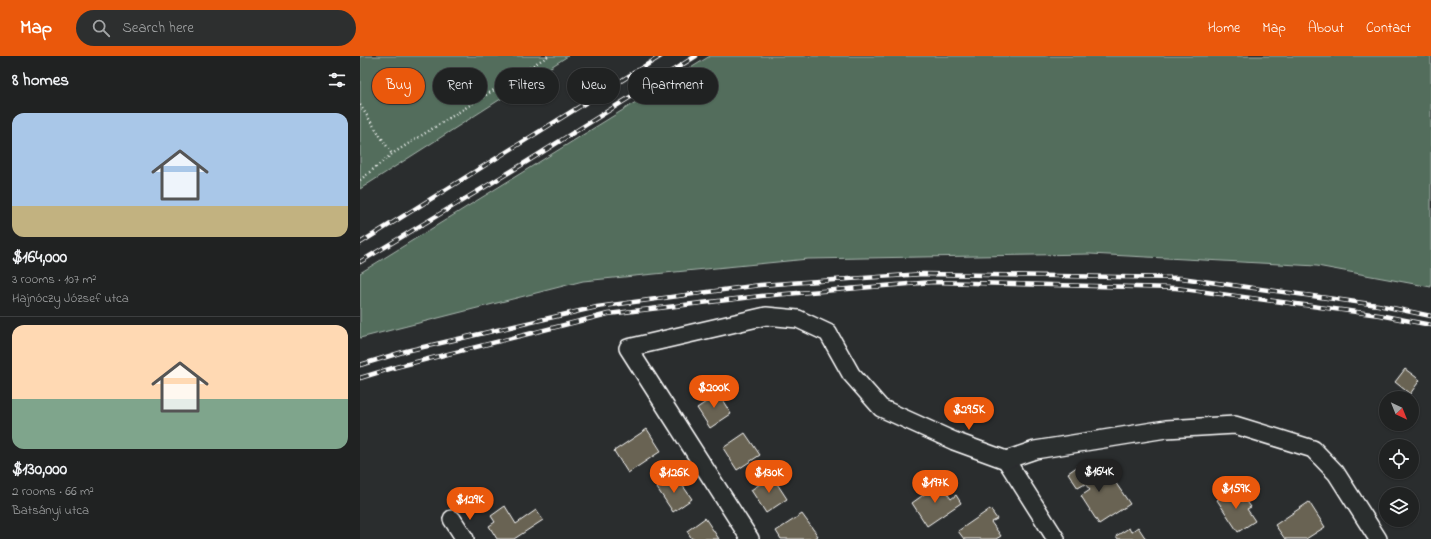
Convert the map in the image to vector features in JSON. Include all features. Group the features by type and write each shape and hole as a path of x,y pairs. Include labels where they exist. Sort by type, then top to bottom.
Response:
{"street":[{"path":"750,539 628,348 766,316 798,319 828,332 851,374 881,408 954,441 1006,460 1056,539"},
{"path":"1006,460 1035,450 1166,429 1235,425 1313,449 1336,473 1378,539"},
{"path":"452,519 465,539"}],"path":[{"path":"360,180 392,154 548,56"},
{"path":"360,105 392,154"}],"green space":[{"path":"360,56 568,56 549,68 495,68 495,103 360,189"},
{"path":"710,56 1431,56 1431,287 1317,266 1090,254 808,259 583,281 360,338 360,273 633,104 718,104 718,68 691,68"}],"building":[{"path":"1405,369 1420,380 1412,391 1406,391 1395,382"},
{"path":"716,390 731,414 710,428 697,408 706,402 704,398"},
{"path":"647,429 661,451 628,473 614,451"},
{"path":"745,433 760,455 737,470 723,448"},
{"path":"1081,464 1085,470 1094,464 1104,481 1111,476 1130,504 1099,524 1081,496 1090,490 1085,484 1078,488 1068,473"},
{"path":"676,476 692,499 673,512 657,488"},
{"path":"772,476 787,499 766,513 751,490"},
{"path":"940,483 951,499 956,495 961,503 927,526 912,503"},
{"path":"1234,489 1242,501 1245,499 1251,507 1247,509 1255,521 1238,532 1217,500"},
{"path":"1309,502 1325,527 1306,539 1285,539 1275,525"},
{"path":"505,506 516,524 536,510 543,520 514,539 497,539 489,526 495,522 491,516"},
{"path":"990,509 997,519 991,522 1001,536 996,539 964,539 958,531"},
{"path":"802,514 818,536 814,539 781,539 776,531"},
{"path":"705,518 719,539 692,539 687,531"},
{"path":"1138,527 1146,539 1118,539 1116,536 1129,528 1131,532"}],"railway":[{"path":"360,243 661,56"},
{"path":"360,262 528,161 696,56"},
{"path":"360,365 406,351 597,307 760,285 923,274 1181,278 1378,305 1431,316"},
{"path":"360,378 396,367 608,314 761,296 933,282 1176,288 1379,315 1431,325"}]}
